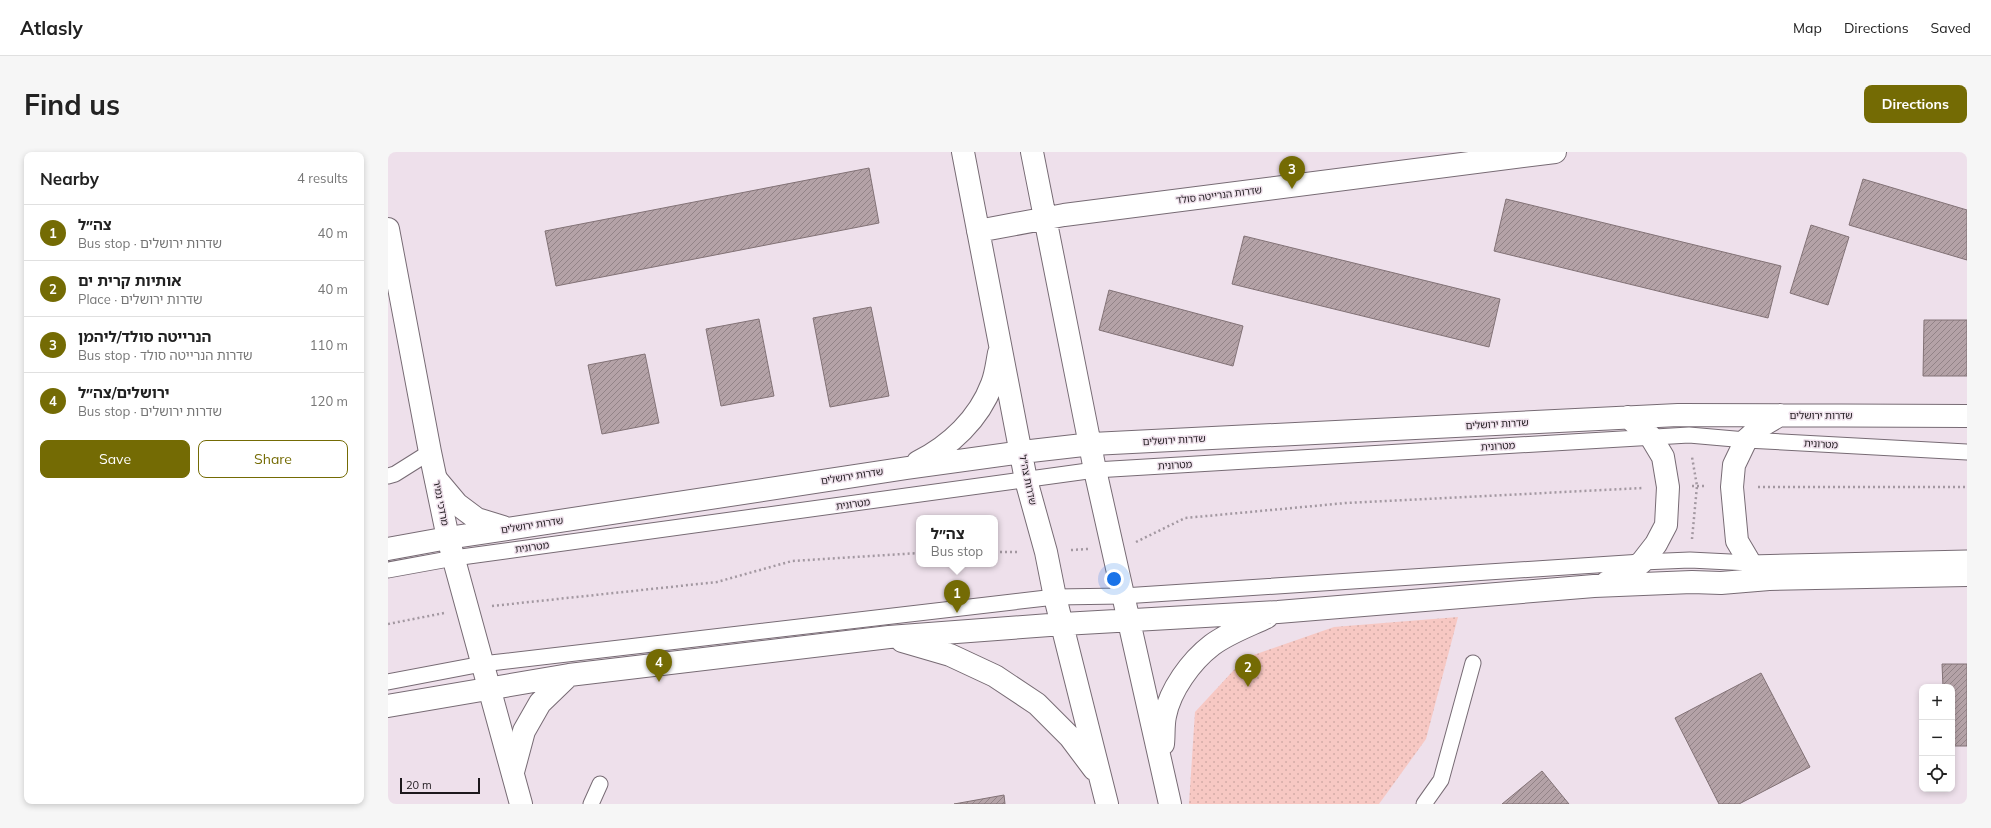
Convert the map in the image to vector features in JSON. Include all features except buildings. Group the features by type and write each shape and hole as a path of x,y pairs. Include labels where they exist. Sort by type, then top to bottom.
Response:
{"main road":[{"name":"שדרות צה\"ל","path":"963,152 1022,452 1026,480 1046,552 1055,597 1107,804"},
{"path":"1032,152 1092,444 1095,470 1114,547 1123,596 1130,620 1170,804"},
{"name":"שדרות הנרייטה סולד","path":"978,230 1046,217 1555,152"},
{"name":"מרדכי נמיר","path":"388,229 430,452 451,548 521,804"},
{"path":"907,468 937,452 953,440 967,424 982,403 992,383 1001,344"},
{"path":"1769,579 1750,563 1737,541 1732,487 1734,465 1746,440 1763,425 1780,415"},
{"name":"שדרות ירושלים","path":"388,549 451,548 508,528 907,468 1092,444 1628,417 1780,415 1967,416"},
{"path":"1594,586 1624,576 1642,562 1656,544 1666,525 1668,487 1663,457 1651,437 1628,417"},
{"path":"436,479 457,504 477,519 508,528"},
{"path":"388,706 490,687 569,675 889,637 1063,624 1278,612 1594,586 1692,582 1721,583 1769,579 1967,575"},
{"path":"1161,767 1165,716 1174,690 1190,669 1211,646 1235,631 1278,612"},
{"path":"889,637 950,655 995,676 1038,704 1070,736 1100,776"},
{"path":"513,772 524,731 540,703 569,675"}],"lane":[{"name":"מטרונית","path":"388,570 451,548 1026,480 1095,470 1689,435 1746,440 1967,452"},
{"path":"388,476 395,474 430,452"},
{"path":"388,682 482,664 1055,597 1123,596 1642,562 1690,560 1750,563 1967,558"},
{"path":"1424,804 1440,780 1473,663"},
{"path":"591,804 600,784"}],"path":[{"path":"1046,552 1114,547 1136,542 1185,518 1346,503 1668,487 1967,487"},
{"path":"388,624 468,609 717,582 792,560 916,553"}],"shaded area":[{"path":"1458,617 1426,739 1379,804 1189,804 1195,712 1245,658 1334,627"}],"place":[{"name":"הנרייטה סולד/ליהמן","path":"1292,189"},
{"name":"צה״ל","path":"957,613"},
{"name":"ירושלים/צה״ל","path":"659,682"},
{"name":"אותיות קרית ים","path":"1248,687"}]}
